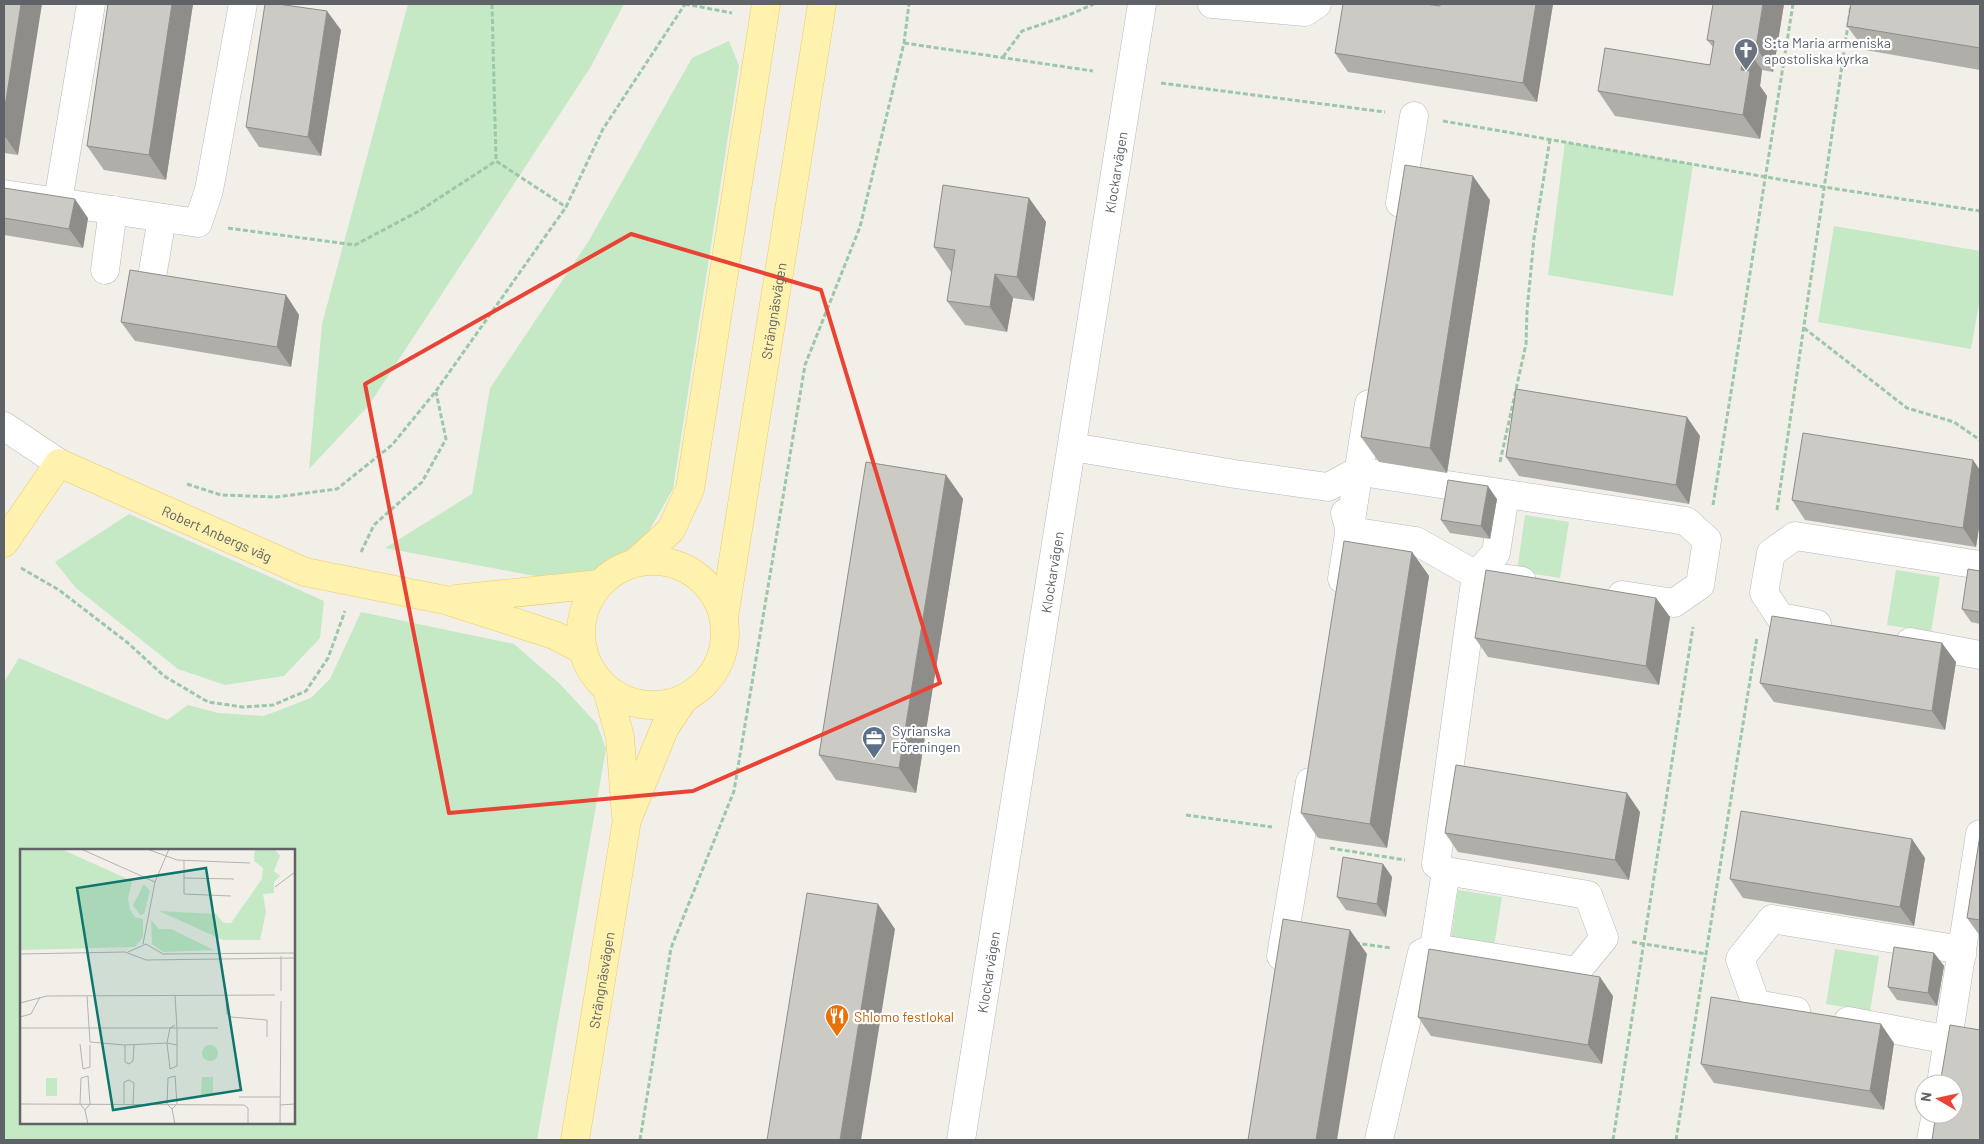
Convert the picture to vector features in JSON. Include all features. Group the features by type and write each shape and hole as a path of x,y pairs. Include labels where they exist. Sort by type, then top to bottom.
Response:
{"main road":[{"path":"636,562 671,530 690,489 766,4"},
{"name":"Strängnäsvägen","path":"724,617 822,4"},
{"path":"4,544 59,463"},
{"name":"Robert Anbergs väg","path":"59,463 305,572 444,600 554,635 583,650"},
{"path":"663,560 688,569 711,588 719,601 724,617 726,633 724,649 716,669 698,691 684,699 667,704 648,705 627,701 606,688 596,678 588,665 583,650 580,635 582,621 587,604 599,584 619,568 636,562 663,560"},
{"name":"Robert Anbergs väg","path":"444,600 599,584"},
{"name":"Strängnäsvägen","path":"606,688 620,737 627,820"},
{"name":"Strängnäsvägen","path":"575,1140 627,820 666,727 684,699"}],"street":[{"path":"58,201 91,4"},
{"path":"4,194 198,223 210,190 243,4"},
{"name":"Klockarvägen","path":"961,1140 1142,4"},
{"path":"1212,4 1306,12 1317,4"},
{"path":"1397,224 1414,116"},
{"path":"104,270 113,210"},
{"path":"152,277 162,218"},
{"path":"1339,599 1372,382"},
{"name":"Robert Anbergs väg","path":"4,426 59,463"},
{"path":"1072,446 1235,474 1328,487 1358,471 1686,521 1707,540 1700,585 1674,602 1599,592"},
{"path":"1328,487 1342,504 1350,531"},
{"path":"1428,950 1577,972 1604,938 1588,895 1446,871 1436,864 1476,575 1496,552 1499,493"},
{"path":"1350,531 1416,541 1476,575 1542,584"},
{"path":"1837,628 1780,617 1764,594 1771,553 1795,536 1980,565"},
{"path":"1885,637 1980,655"},
{"path":"1278,980 1314,756"},
{"path":"1943,1074 1980,834"},
{"path":"1379,1140 1428,950 1446,871"},
{"path":"1949,1040 1756,1004 1740,959 1772,919 1950,948 1962,955"},
{"path":"1931,1140 1934,1124"}],"path":[{"path":"492,4 496,161"},
{"path":"184,483 221,495 276,497 337,489 392,445 436,392 566,207 603,129 685,4 732,13"},
{"path":"640,1140 672,948 734,791 805,365 860,227 904,43 909,4"},
{"path":"1003,58 1022,31 1069,15 1094,4"},
{"path":"1707,540 1793,4"},
{"path":"1771,553 1851,4"},
{"path":"904,43 1094,71"},
{"path":"1158,82 1414,116 1824,187 1980,211"},
{"path":"1499,493 1526,344 1534,238 1550,139"},
{"path":"198,223 355,245 419,210 496,161"},
{"path":"496,161 566,207"},
{"path":"1804,328 1907,408 1954,422 1980,440"},
{"path":"358,559 374,525 422,482 446,439 436,392"},
{"path":"20,567 67,596 128,642 164,676 208,702 243,707 273,705 306,690 328,658 345,610"},
{"path":"1613,1140 1700,585"},
{"path":"1676,1140 1764,594"},
{"path":"1604,938 1740,959"},
{"path":"1354,942 1428,950"}],"highlighted area":[{"path":"631,234 821,290 940,683 693,791 449,813 365,384"}],"green space":[{"path":"408,4 624,4 590,68 369,405 309,469 322,324"},
{"path":"729,41 739,66 673,489 647,534 617,558 589,575 551,579 385,548 472,494 490,388 588,242 692,58"},
{"path":"1565,142 1693,164 1673,296 1548,275"},
{"path":"1834,226 1980,251 1980,298 1971,349 1818,322"},
{"path":"129,514 324,601 320,638 284,676 225,685 178,669 76,588 55,562"},
{"path":"1525,515 1569,522 1560,578 1517,571"},
{"path":"1896,570 1940,577 1931,632 1887,625"},
{"path":"361,612 514,644 560,684 597,724 606,749 537,1140 4,1140 4,682 19,658 167,720 188,705 218,713 264,716 311,698 330,679"},
{"path":"1458,890 1502,897 1493,952 1450,945"},
{"path":"1835,949 1879,956 1870,1011 1826,1004"}],"building":[{"path":"4,4 21,4 4,113"},
{"path":"108,4 172,4 149,155 87,146"},
{"path":"265,4 327,11 308,137 246,127"},
{"path":"1343,4 1425,4 1440,6 1440,4 1536,4 1523,83 1335,53"},
{"path":"1713,4 1763,4 1756,47 1745,46 1741,70 1750,71 1743,115 1598,91 1605,48 1710,65 1714,41 1707,40"},
{"path":"1851,4 1980,4 1980,48 1847,26"},
{"path":"1405,165 1473,176 1430,448 1361,437"},
{"path":"943,185 1029,198 1017,277 995,274 990,307 947,301 955,250 934,247"},
{"path":"4,188 75,199 69,229 4,218"},
{"path":"130,270 286,295 277,347 121,322"},
{"path":"1516,389 1687,417 1676,485 1506,457"},
{"path":"1803,433 1973,460 1963,528 1792,500"},
{"path":"866,462 946,475 899,768 819,755"},
{"path":"1448,480 1488,486 1481,526 1441,520"},
{"path":"1344,541 1412,552 1370,824 1301,813"},
{"path":"1968,569 1980,571 1980,612 1962,609"},
{"path":"1486,570 1656,598 1646,666 1475,638"},
{"path":"1772,616 1942,643 1932,711 1760,683"},
{"path":"1456,765 1627,793 1615,860 1445,833"},
{"path":"1741,811 1912,839 1900,907 1730,879"},
{"path":"1980,835 1980,920 1967,918"},
{"path":"1343,857 1383,864 1377,904 1337,897"},
{"path":"807,893 878,904 840,1140 767,1140"},
{"path":"1283,919 1350,930 1316,1140 1248,1140"},
{"path":"1894,947 1934,953 1928,993 1888,987"},
{"path":"1429,949 1600,977 1588,1045 1418,1017"},
{"path":"1711,997 1881,1024 1870,1091 1701,1064"},
{"path":"1950,1025 1980,1030 1980,1140 1932,1140 1934,1124 1964,1124 1964,1074 1942,1074"}],"place":[{"name":"S:ta Maria armeniska apostoliska kyrka","path":"1746,71"},
{"name":"Syrianska Föreningen","path":"874,759"},
{"name":"Shlomo festlokal","path":"837,1037"}]}
